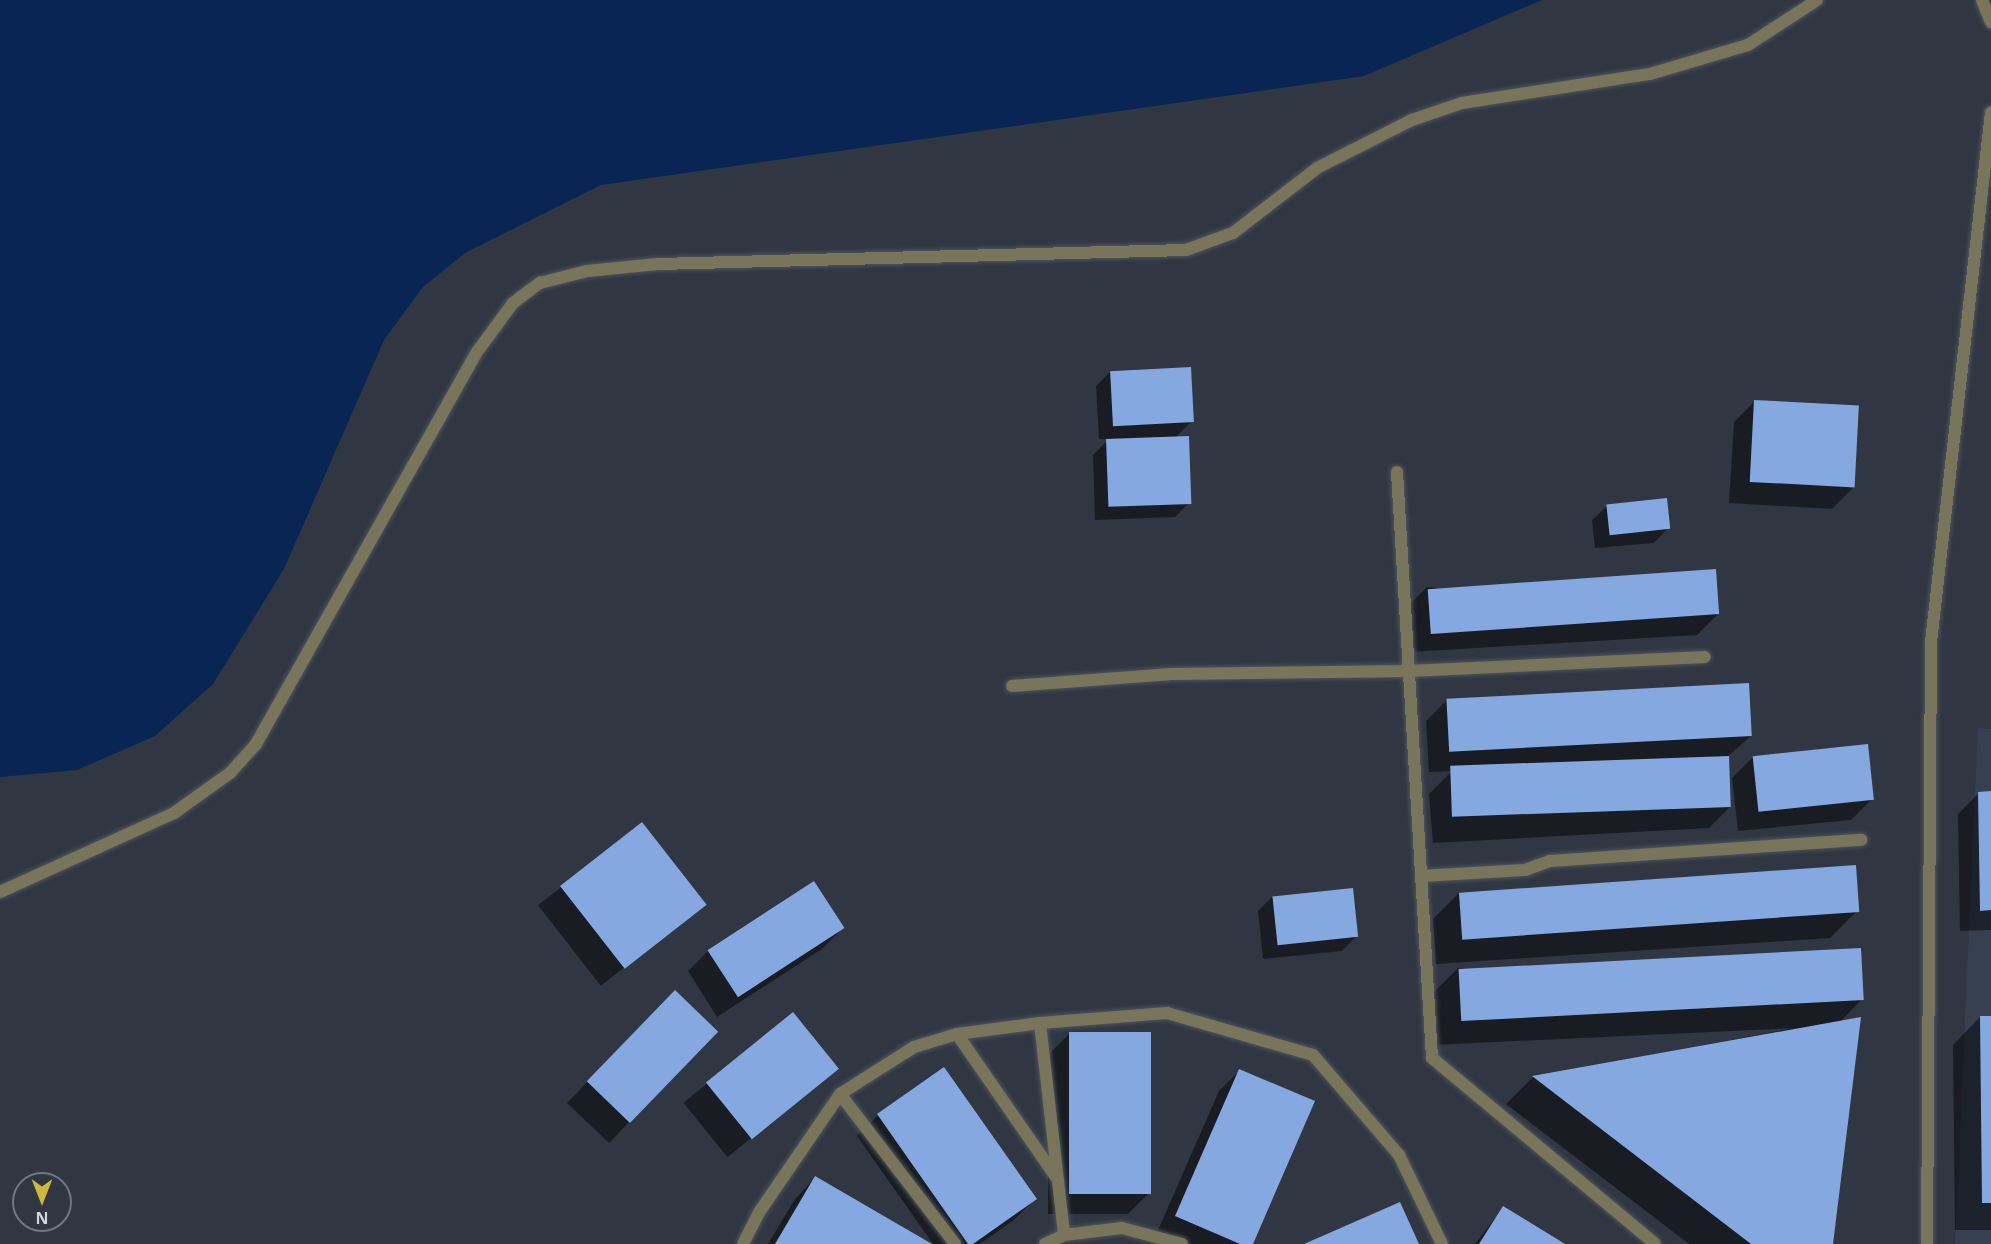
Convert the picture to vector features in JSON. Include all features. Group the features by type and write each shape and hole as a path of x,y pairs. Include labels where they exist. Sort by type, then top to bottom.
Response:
{"street":[{"path":"0,892 174,813 230,773 256,744 477,352 513,303 540,284 587,271 658,264 1186,250 1233,233 1317,168 1412,120 1462,103 1672,68 1748,45 1817,0"},
{"path":"1982,0 1991,22"},
{"path":"1927,1244 1931,642 1991,112"},
{"path":"1397,472 1432,1058 1655,1244"},
{"path":"1012,686 1173,674 1409,670 1705,657"},
{"path":"1421,876 1525,870 1550,861 1861,840"},
{"path":"743,1244 760,1211 840,1094 914,1047 957,1034 1040,1023 1167,1013 1313,1055 1399,1155 1442,1244"},
{"path":"1040,1023 1064,1235"},
{"path":"957,1034 1060,1184"},
{"path":"840,1094 955,1244"},
{"path":"1045,1244 1064,1235 1122,1228 1182,1244"}],"shaded area":[{"path":"1978,728 1991,729 1991,1244 1955,1244"}],"water":[{"path":"0,0 1542,0 1364,76 601,185 465,253 423,287 384,340 284,569 213,684 155,736 77,770 0,777"}],"building":[{"path":"1191,367 1194,422 1113,426 1110,371"},
{"path":"1754,400 1859,405 1855,487 1750,482"},
{"path":"1189,436 1191,504 1108,507 1106,439"},
{"path":"1667,498 1670,529 1610,535 1606,504"},
{"path":"1716,569 1719,614 1431,634 1428,589"},
{"path":"1749,683 1752,736 1449,752 1446,699"},
{"path":"1868,744 1874,800 1758,812 1753,756"},
{"path":"1729,756 1731,807 1452,817 1450,766"},
{"path":"1991,791 1991,910 1980,911 1978,792"},
{"path":"642,822 707,905 625,969 560,886"},
{"path":"1856,865 1859,912 1462,940 1459,893"},
{"path":"814,881 844,928 738,997 707,950"},
{"path":"1353,888 1358,937 1278,945 1272,896"},
{"path":"1861,948 1864,1000 1461,1021 1459,969"},
{"path":"675,990 718,1032 630,1123 587,1081"},
{"path":"793,1012 839,1069 752,1139 706,1082"},
{"path":"1980,1016 1991,1016 1991,1203 1982,1203"},
{"path":"1861,1017 1833,1244 1751,1244 1532,1076"},
{"path":"1069,1032 1151,1032 1151,1194 1069,1194"},
{"path":"944,1067 1037,1199 973,1244 968,1244 877,1114"},
{"path":"1239,1069 1315,1101 1253,1244 1240,1244 1175,1216"},
{"path":"815,1176 932,1244 775,1244"},
{"path":"1400,1202 1419,1244 1304,1244"},
{"path":"1503,1206 1565,1244 1479,1244"}]}
